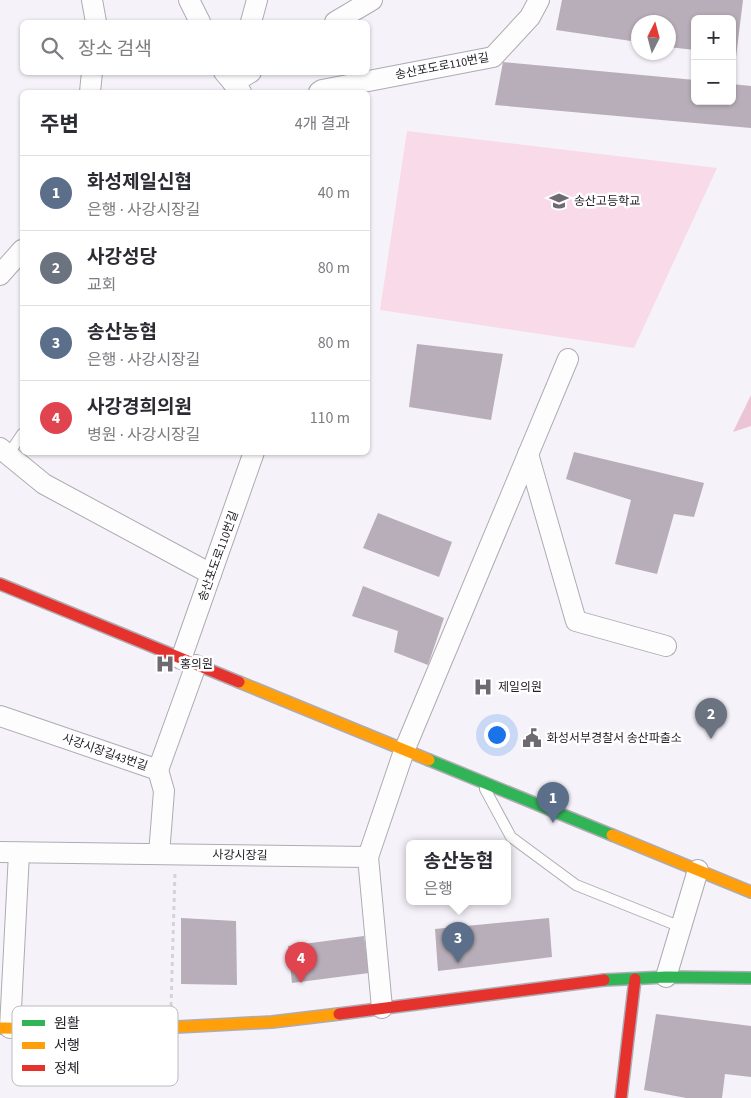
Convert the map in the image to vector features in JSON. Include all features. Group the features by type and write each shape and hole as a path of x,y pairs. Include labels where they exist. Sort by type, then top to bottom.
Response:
{"main road":[{"path":"0,584 751,892"},
{"path":"178,1027 272,1022 605,980 666,977 751,978"},
{"path":"621,1098 635,979"}],"street":[{"path":"92,0 96,20"},
{"path":"190,0 199,20"},
{"path":"252,20 257,0"},
{"path":"337,20 372,0"},
{"name":"송산포도로110번길","path":"322,90 493,57 530,17 539,0"},
{"path":"90,90 92,75"},
{"path":"0,275 20,252"},
{"path":"382,1008 368,856 404,751 568,359"},
{"path":"4,452 44,484 211,574"},
{"path":"528,454 576,621 666,646"},
{"name":"송산포도로110번길","path":"158,770 211,574 253,455"},
{"name":"사강시장길43번길","path":"0,716 158,770 164,791 167,854"},
{"path":"5,1028 10,852"},
{"name":"사강시장길","path":"10,852 368,856"},
{"path":"666,977 698,870"}],"lane":[{"path":"4,452 20,436"},
{"path":"482,782 511,837 576,885 681,927"}],"path":[{"path":"167,854 171,1006"}],"shaded area":[{"path":"407,131 717,168 634,348 380,310"},
{"path":"751,395 751,426 733,432"}],"building":[{"path":"562,0 743,0 736,57 736,15 691,15 691,50 676,48 676,15 631,15 631,41 556,30"},
{"path":"503,62 691,80 691,105 736,105 736,84 751,86 751,128 495,105"},
{"path":"417,344 503,354 491,420 409,407"},
{"path":"574,452 704,483 694,517 674,514 657,574 615,564 631,500 566,479"},
{"path":"378,513 452,542 439,577 363,548"},
{"path":"363,586 444,618 428,665 394,652 398,631 352,616"},
{"path":"181,918 236,921 237,985 181,984"},
{"path":"549,918 552,957 438,971 435,929"},
{"path":"364,936 369,973 292,983 288,946"},
{"path":"656,1014 751,1026 751,1077 725,1074 722,1098 686,1098 644,1090"}],"traffic: fast":[{"path":"429,760 612,835"},
{"path":"604,980 666,977 751,978"}],"traffic: slow":[{"path":"239,682 429,760"},
{"path":"612,835 751,892"},
{"path":"178,1027 272,1022 339,1014"},
{"path":"0,1028 12,1028"}],"traffic: jam":[{"path":"0,584 239,682"},
{"path":"621,1098 635,979"},
{"path":"339,1014 604,980"}],"place":[{"name":"송산고등학교","path":"559,201"},
{"name":"홍의원","path":"165,664"},
{"name":"제일의원","path":"483,687"},
{"name":"화성서부경찰서 송산파출소","path":"532,738"},
{"name":"사강성당","path":"711,739"},
{"name":"화성제일신협","path":"553,823"},
{"name":"송산농협","path":"458,963"},
{"name":"사강경희의원","path":"301,983"}]}
